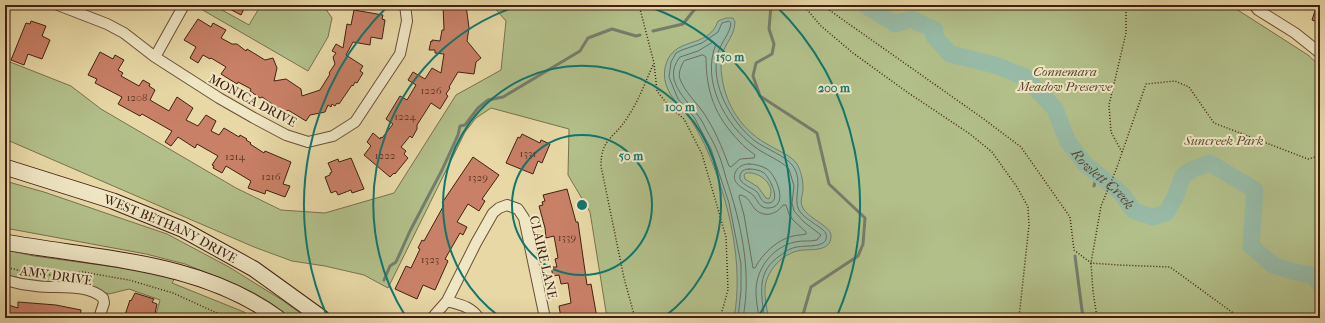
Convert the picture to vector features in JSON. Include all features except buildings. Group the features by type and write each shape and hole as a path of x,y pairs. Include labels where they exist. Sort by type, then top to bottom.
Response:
{"main road":[{"name":"WEST BETHANY DRIVE","path":"6,168 113,201 182,229 254,269 322,318"},
{"path":"5,242 107,257 186,274 224,287 248,299 278,318"}],"street":[{"name":"MONICA DRIVE","path":"58,5 118,30 184,76 254,118 286,135 308,142 333,136 355,122 400,54 407,21 405,5"},
{"path":"155,57 184,5"},
{"path":"1254,5 1258,10 1295,33 1320,53"},
{"name":"CLAIRE LANE","path":"432,318 447,301 493,213 499,208 507,206 518,209 524,218 545,318"},
{"name":"AMY DRIVE","path":"5,280 36,286 84,290 99,294 103,298 104,304 99,318"},
{"path":"447,301 473,310 479,318"}],"path":[{"path":"639,5 654,63 657,91 668,105 684,119 702,154 726,237 728,290 720,318"},
{"path":"803,5 821,26 853,53 907,92 970,134 992,152 1018,187 1028,207 1029,225 1019,318"},
{"path":"822,5 1021,147 1070,217 1074,250 1091,263 1170,267 1240,318"},
{"path":"1122,152 1111,132 1110,104 1126,33 1126,5"},
{"path":"635,318 624,278 601,166 601,154 608,140 626,119 644,87 654,63"},
{"path":"1097,318 1091,263 1101,206 1116,170 1146,84 1175,81 1189,87 1214,123 1308,159 1320,156"},
{"path":"5,267 30,273 52,275 84,272 129,280 173,292 228,318"}],"green space":[{"path":"194,5 213,5 249,25 261,5 323,5 332,18 328,37 308,71"},
{"path":"492,5 1230,5 1308,55 1320,66 1320,318 607,318 590,212 568,175 569,129 491,108 476,118 465,132 388,288 364,275 325,266 292,261 254,247 5,139 5,60 71,86 101,109 236,188 281,210 325,213 394,193 456,95 501,70 506,21"},
{"path":"5,181 44,192 167,234 229,267 282,300 307,318 290,318 238,286 185,264 146,254 5,228"},
{"path":"5,250 34,256 152,272 175,278 172,283 244,312 253,318 155,318 160,300 129,289 109,294 82,285 34,281 5,275"}],"water":[{"path":"726,18 733,18 735,22 733,33 721,58 724,88 733,110 748,129 757,137 787,155 797,164 803,182 801,201 802,206 809,215 827,228 831,235 828,245 823,248 801,250 792,253 777,263 770,272 765,286 768,318 734,318 737,297 736,255 733,234 722,191 716,171 702,140 691,120 672,97 668,90 664,76 669,57 682,46 706,36 713,30 718,21","holes":["746,173 751,173 761,177 769,184 771,189 769,199 766,198 758,187 745,179 744,175"]}],"waterway":[{"path":"653,31 683,24 698,5"},
{"path":"771,5 769,29 774,44 772,54 756,63 753,76 760,96 817,133 829,184 865,218 863,244 858,256 811,287 802,318"},
{"name":"Rowlett Creek","path":"865,5 895,24 911,19 935,30 934,36 950,54 995,65 1025,77 1055,109 1067,140 1085,164 1121,193 1134,211 1153,217 1166,213 1175,197 1183,176 1191,170 1210,163 1255,190 1251,246 1273,265 1295,272 1312,275 1320,284"},
{"path":"384,280 390,266 396,262 410,231 442,170 458,135 460,126 465,125 478,108 488,100 503,97 580,51 588,38 612,29 636,36 640,35"},
{"path":"1094,186 1097,174"},
{"path":"1075,256 1083,318"}],"park label":[{"name":"Connemara Meadow Preserve","path":"1065,78"},
{"name":"Suncreek Park","path":"1224,140"}]}
